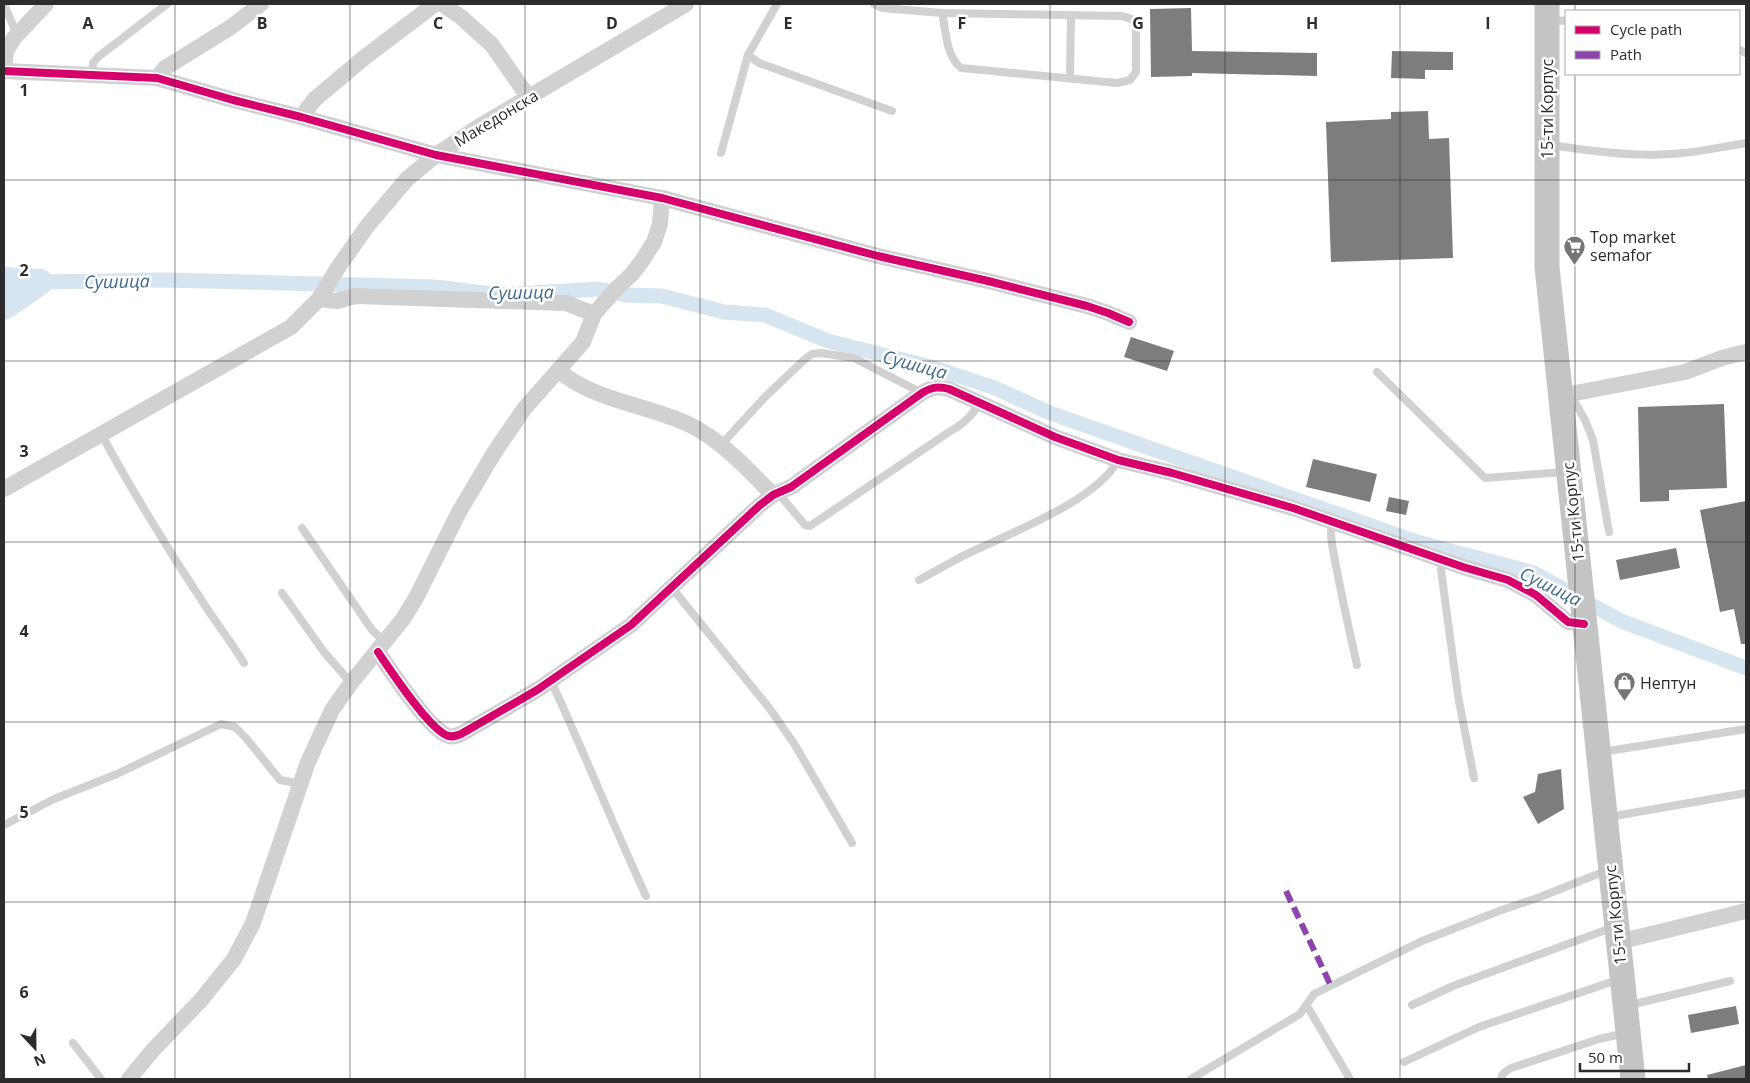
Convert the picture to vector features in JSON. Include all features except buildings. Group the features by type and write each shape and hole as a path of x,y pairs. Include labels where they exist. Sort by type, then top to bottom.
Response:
{"main road":[{"name":"15-ти Корпус","path":"1553,15 1547,144 1547,267 1565,395 1568,472 1634,1079"}],"street":[{"path":"46,4 17,35 6,51 4,71 157,78 436,155 662,198 878,256 1088,306 1129,322"},
{"path":"157,78 165,68 231,27 261,4"},
{"path":"301,117 315,98 435,4"},
{"path":"442,4 461,16 492,45 529,98"},
{"name":"Македонска","path":"4,489 291,327 319,299 337,269 368,225 407,179 436,155 480,126 686,4"},
{"path":"129,1079 153,1050 201,1000 234,959 253,922 308,762 332,710 351,683 403,619 416,598 460,512 494,453 524,409 583,342 594,314 642,262 654,242 660,224 662,198"},
{"path":"319,299 337,301 355,296 566,303 594,314"},
{"path":"1565,395 1685,372 1722,358 1746,352"},
{"path":"559,371 587,389 634,406 667,415 691,426 720,446 775,494"},
{"path":"382,647 427,718 446,735 453,737 461,734 551,681 631,625 715,546 775,494 791,487 922,392 930,388 944,387 1055,437 1118,460 1172,473 1332,521 1442,560 1508,580 1536,595 1568,622 1584,619"},
{"path":"1617,934 1746,911"}],"lane":[{"path":"4,4 17,35"},
{"path":"92,75 93,63 98,57 167,4"},
{"path":"721,153 748,54 777,4"},
{"path":"874,4 882,8 942,14 1122,16 1132,19 1136,26 1136,72 1130,80 1117,83 961,68 951,56 942,14"},
{"path":"1070,78 1071,15"},
{"path":"748,54 759,63 892,111"},
{"path":"1547,144 1639,154 1670,154 1746,143"},
{"path":"720,446 765,397 812,354 821,353 854,358 922,392"},
{"path":"1377,372 1485,478 1568,472"},
{"path":"1565,395 1585,420 1593,440 1609,532"},
{"path":"775,494 805,525 810,526 942,436 963,424 980,404"},
{"path":"101,434 156,527 244,663"},
{"path":"919,580 959,558 1044,518 1094,488 1113,470 1118,460"},
{"path":"1332,521 1330,532 1332,546 1357,665"},
{"path":"302,528 382,647"},
{"path":"1442,560 1440,570 1458,696 1474,778"},
{"path":"672,588 770,709 795,745 852,843"},
{"path":"282,593 324,652 351,683"},
{"path":"551,681 646,896"},
{"path":"4,825 54,798 117,774 221,724 241,732 280,780 301,784"},
{"path":"1598,752 1746,729"},
{"path":"1605,818 1746,793"},
{"path":"1191,1079 1290,1021 1300,1014 1314,994 1422,941 1610,869"},
{"path":"1412,1005 1452,986 1617,934"},
{"path":"1404,1062 1479,1027 1622,978"},
{"path":"1625,1006 1730,981"},
{"path":"1307,1006 1350,1079"},
{"path":"1501,1079 1505,1071 1511,1068 1599,1038 1628,1032"},
{"path":"73,1043 101,1079"}],"waterway":[{"path":"4,280 40,282"},
{"name":"Сушица","path":"40,282 165,280 435,287 500,295 599,289 625,295 662,296 724,312 765,315 828,341 935,368 995,388 1050,413 1417,542 1534,573 1621,621 1746,668"},
{"path":"4,307 40,282"}],"marked path":[{"path":"1286,891 1331,986"}],"cycle path":[{"path":"4,71 157,78 436,155 662,198 878,256 1087,306 1129,322"},
{"path":"378,652 410,697 438,730 448,736 461,734 537,690 631,625 760,505 773,495 791,487 922,393 939,387 949,389 1055,437 1118,460 1172,473 1293,508 1463,567 1508,580 1536,595 1568,622 1584,624"}],"place":[{"name":"Top market semafor","path":"1574,265"},
{"name":"Нептун","path":"1624,702"}]}
